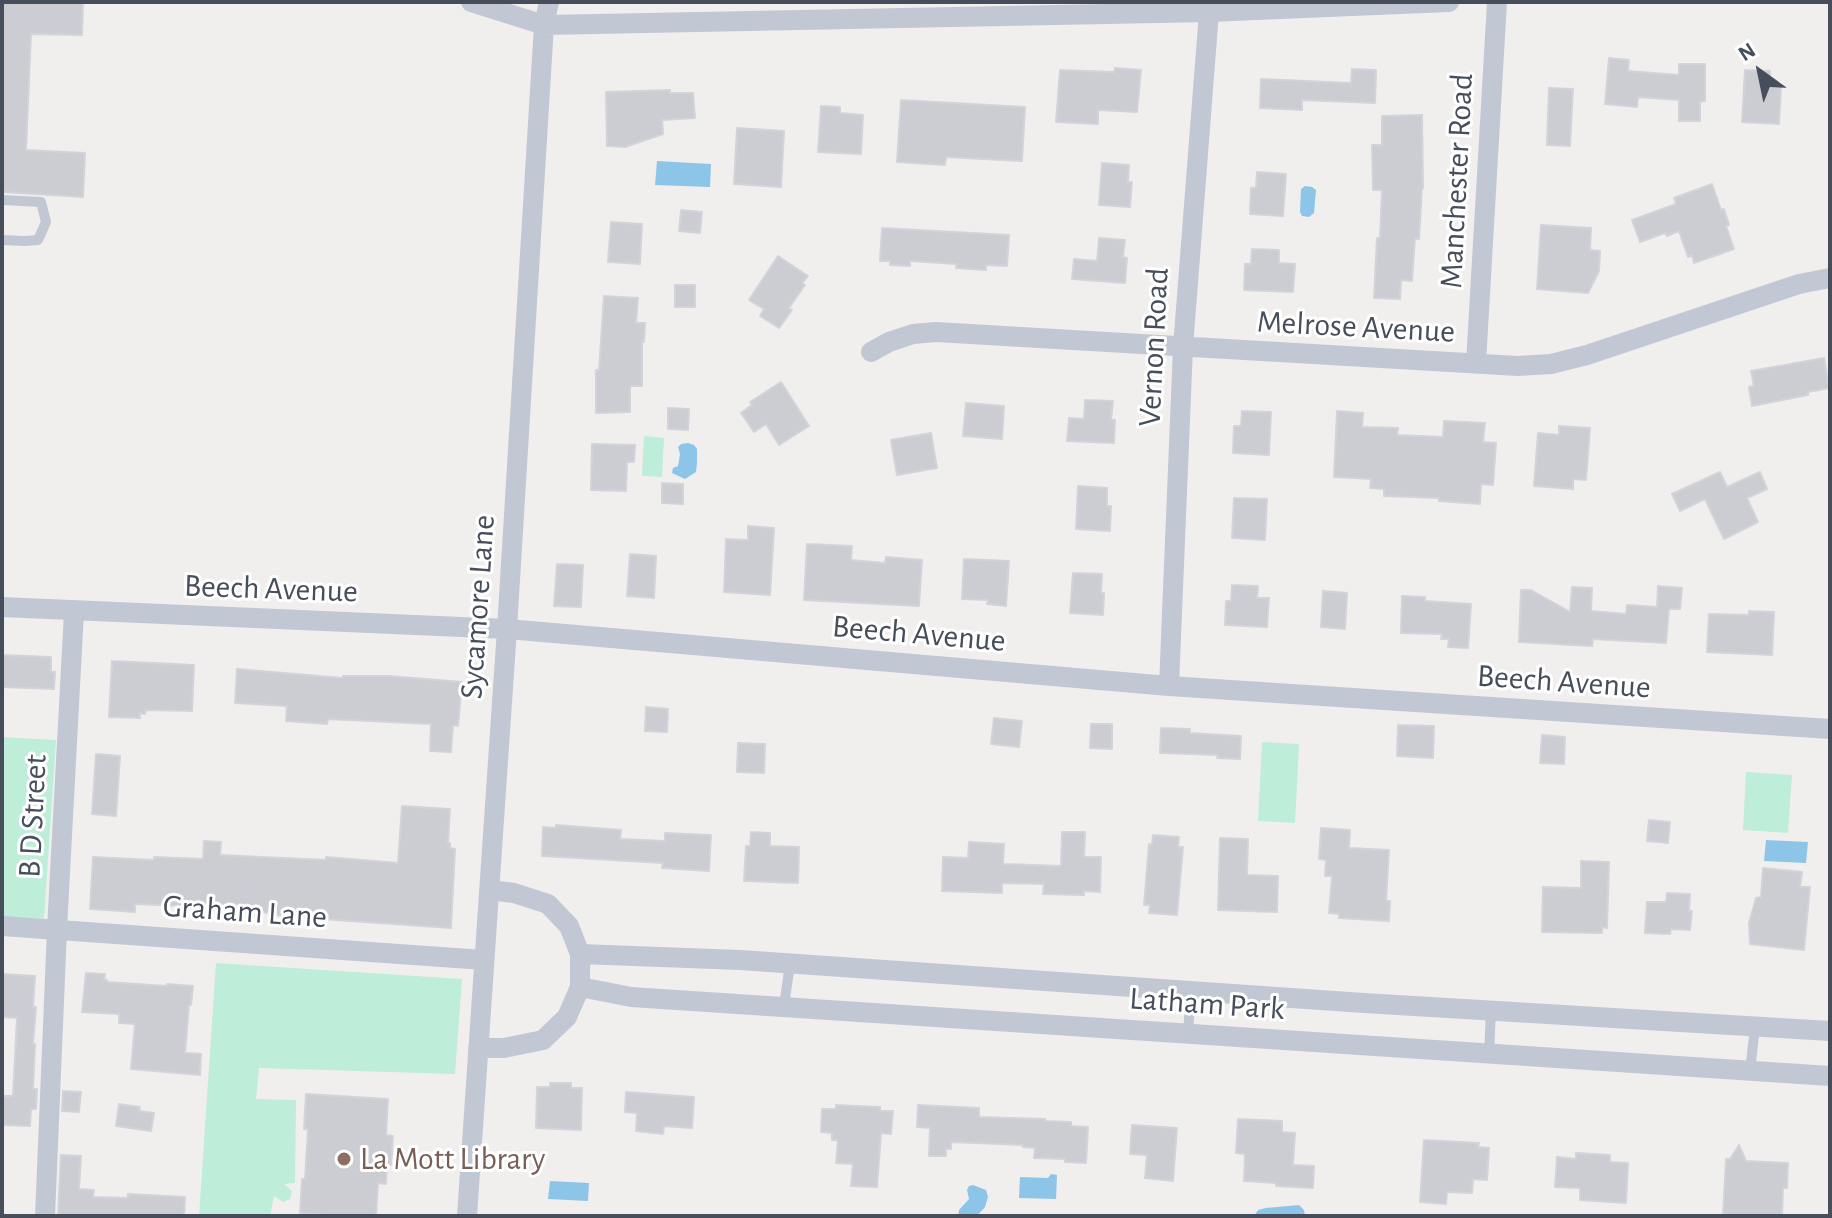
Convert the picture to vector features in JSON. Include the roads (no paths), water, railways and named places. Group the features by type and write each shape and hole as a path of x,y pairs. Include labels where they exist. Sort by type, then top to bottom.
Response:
{"street":[{"path":"471,2 544,25 1209,12 1449,2"},
{"name":"Sycamore Lane","path":"467,1216 544,25 549,2"},
{"name":"Manchester Road","path":"1476,363 1497,2"},
{"name":"Vernon Road","path":"1169,686 1183,347 1209,12"},
{"name":"Melrose Avenue","path":"871,352 913,334 936,332 1518,366 1551,364 1587,355 1799,284 1830,278"},
{"name":"Beech Avenue","path":"2,607 507,629 1169,686 1830,729"},
{"name":"B D Street","path":"45,1216 74,612"},
{"path":"478,1048 504,1048 543,1040 567,1017 580,987 580,954 569,926 548,904 514,893 490,890"},
{"name":"Graham Lane","path":"2,926 484,960"},
{"name":"Latham Park","path":"580,954 790,964 1830,1031"},
{"name":"Latham Park","path":"580,987 631,997 1830,1076"}],"lane":[{"path":"2,200 41,202 46,222 38,240 2,240"},
{"path":"784,1006 790,964"},
{"path":"1188,1033 1191,991"},
{"path":"1489,1053 1491,1011"},
{"path":"1750,1071 1755,1027"}],"water":[{"path":"657,161 711,164 710,187 655,185"},
{"path":"1305,186 1316,190 1314,213 1309,217 1302,216 1300,212 1301,189"},
{"path":"688,443 697,449 697,463 696,472 685,479 672,473 673,468 678,466 678,447"},
{"path":"1766,840 1808,842 1806,863 1764,861"},
{"path":"1051,1174 1057,1175 1056,1199 1019,1198 1020,1177 1048,1178"},
{"path":"550,1181 589,1183 588,1201 548,1199"},
{"path":"973,1185 986,1190 988,1197 985,1207 977,1216 958,1216 959,1210 969,1199 967,1190"},
{"path":"1299,1205 1305,1216 1254,1216 1258,1210 1266,1208"}],"place":[{"name":"La Mott Library","path":"344,1159"}]}
